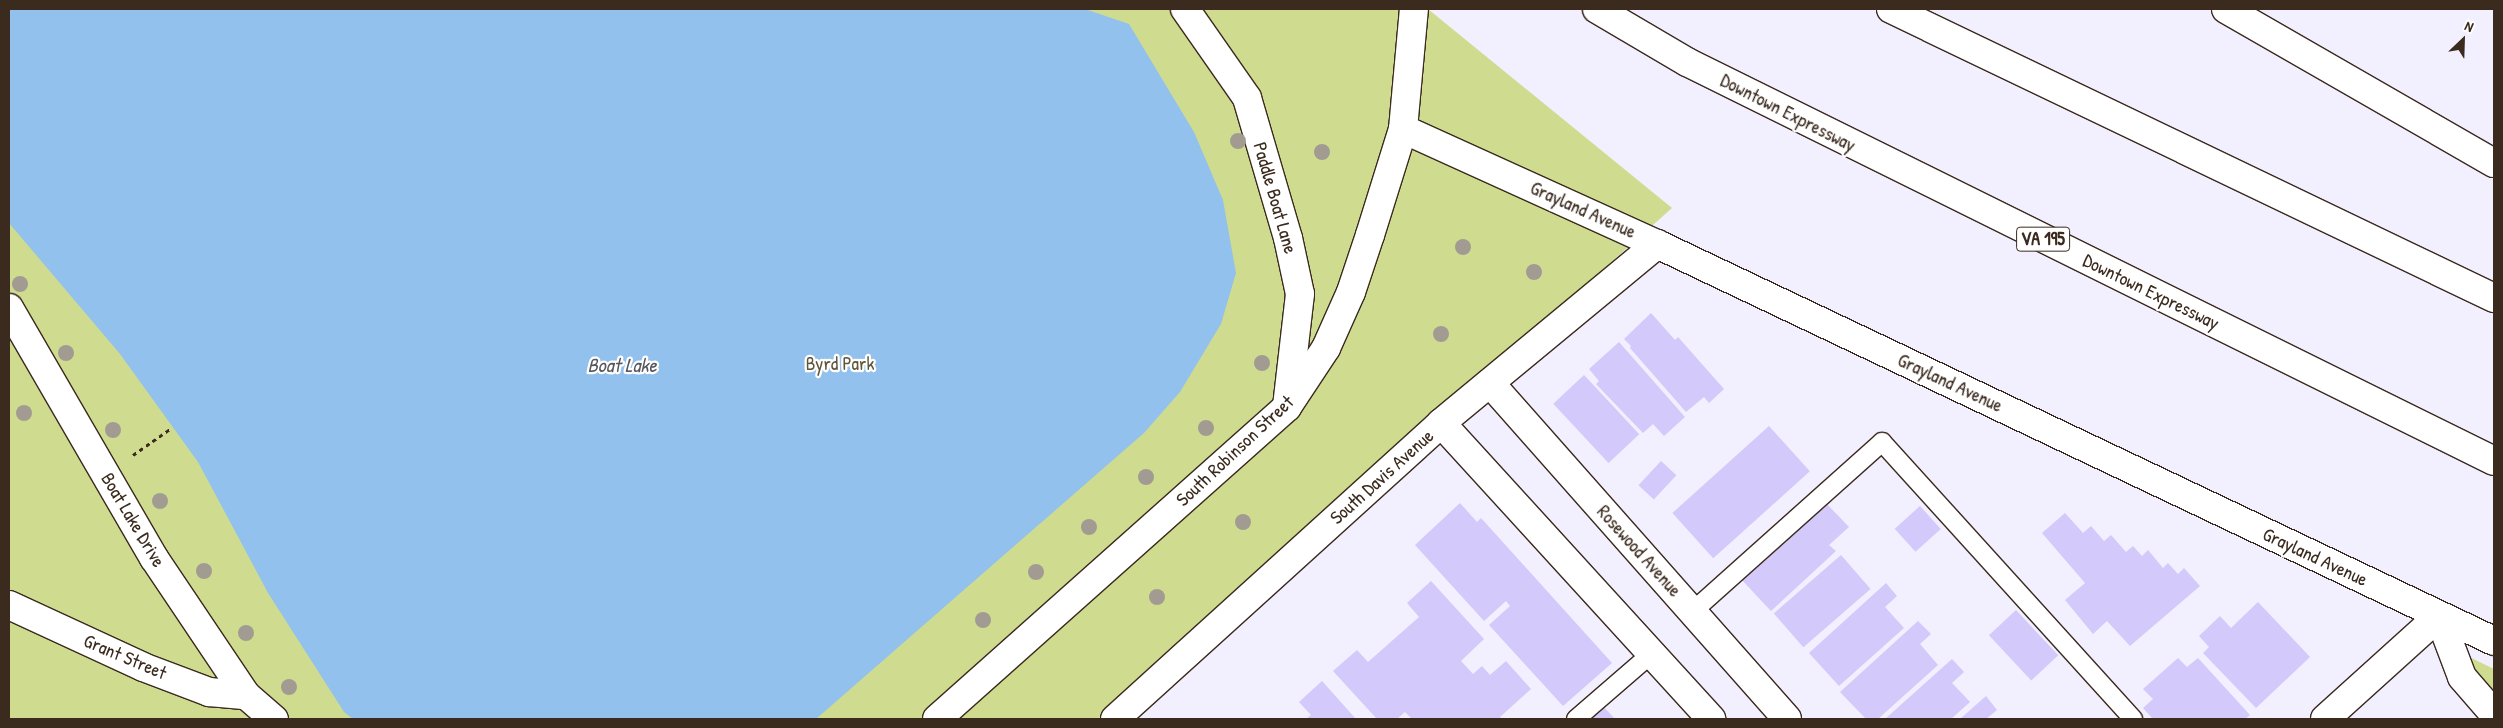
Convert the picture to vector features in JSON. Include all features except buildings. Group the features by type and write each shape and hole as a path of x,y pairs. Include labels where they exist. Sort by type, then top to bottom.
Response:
{"main road":[{"name":"Paddle Boat Lane","path":"1185,9 1247,98 1288,238 1300,294 1287,407"},
{"name":"Downtown Expressway","path":"1596,9 1687,62 2494,461"},
{"path":"1891,9 2494,298"},
{"path":"2226,9 2494,164"},
{"name":"South Robinson Street","path":"937,719 1287,407 1326,348 1351,292 1403,129 1414,11"},
{"name":"Grayland Avenue","path":"1403,129 1657,244 2494,642"},
{"name":"South Davis Avenue","path":"1114,719 1441,423 1657,244"},
{"name":"Boat Lake Drive","path":"9,308 243,707 274,719"},
{"name":"Rosewood Avenue","path":"1490,383 1787,719"},
{"path":"1441,423 1711,719"},
{"name":"Grant Street","path":"9,605 143,667 243,707"},
{"path":"2325,719 2439,616 2462,677 2494,714"}],"lane":[{"path":"1692,612 1882,442 2133,719"},
{"path":"1576,719 1651,654"}],"path":[{"path":"133,455 170,429"}],"green space":[{"name":"Boat Lake","path":"9,9 1428,9 1672,208 1098,719 9,719"},
{"path":"2459,652 2494,669 2494,694"}],"water":[{"name":"Boat Lake","path":"9,9 1085,9 1129,24 1194,132 1223,200 1236,273 1221,324 1180,392 1144,433 816,719 353,719 344,712 268,593 198,462 120,354 9,223"}],"park label":[{"name":"Byrd Park","path":"840,364"}]}
